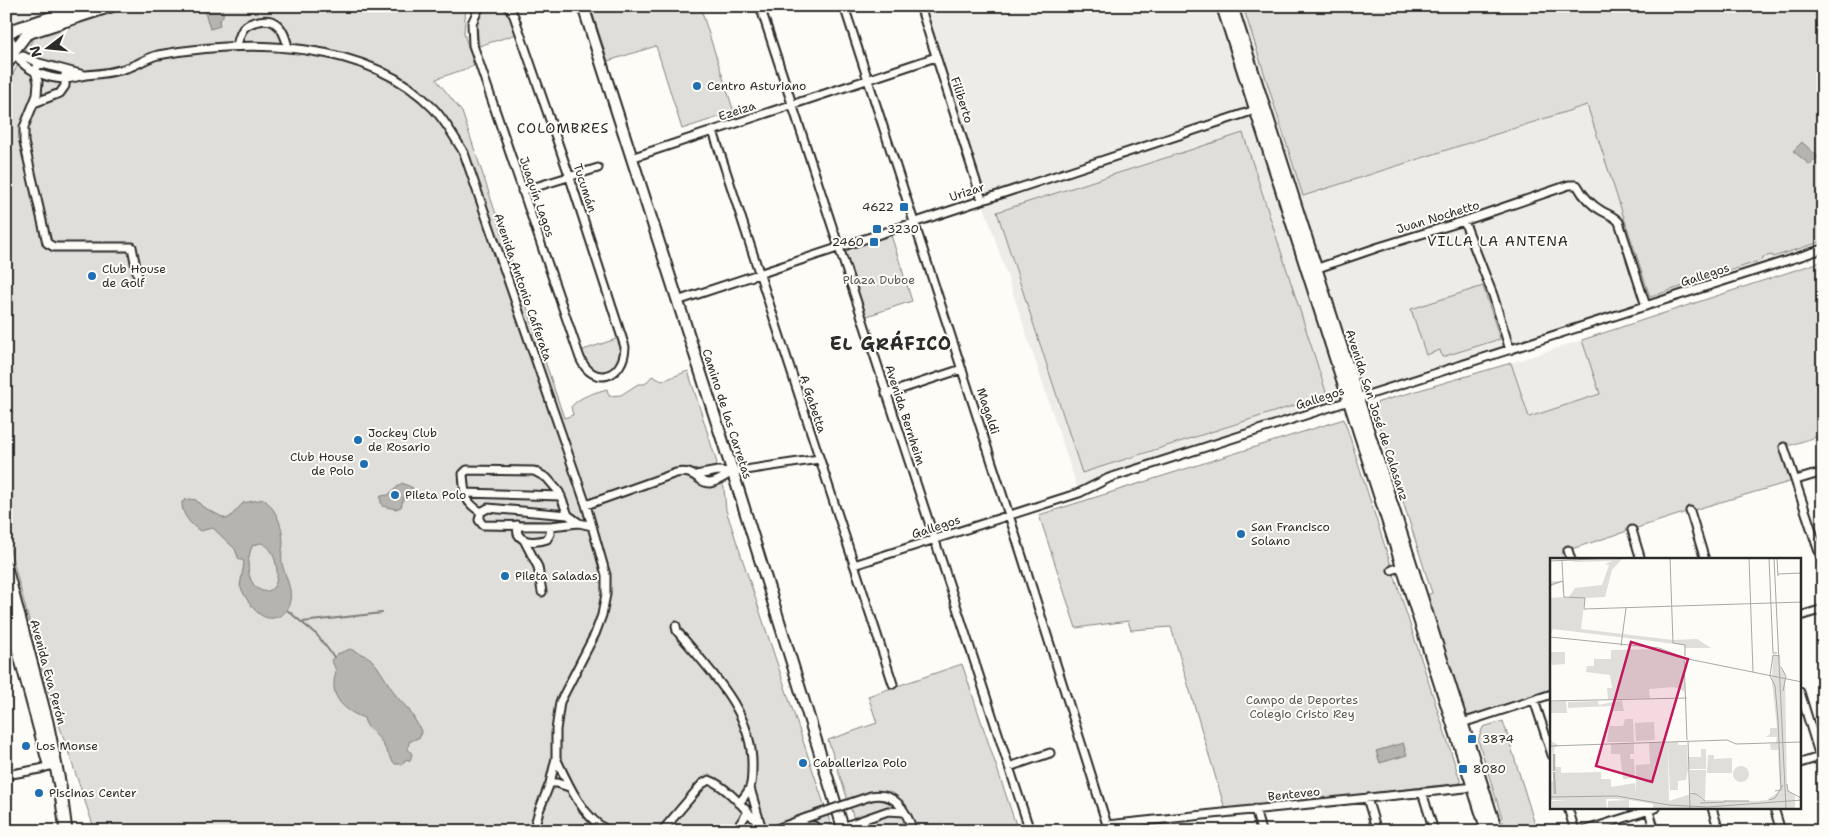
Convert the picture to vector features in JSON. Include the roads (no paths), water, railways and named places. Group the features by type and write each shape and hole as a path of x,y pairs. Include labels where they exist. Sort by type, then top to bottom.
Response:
{"main road":[{"path":"10,60 10,41 6,36 15,29 85,6"},
{"path":"10,60 26,35 112,6"},
{"name":"Camino de las Carretas","path":"583,6 732,472 843,829"},
{"name":"Avenida San José de Calasanz","path":"1222,6 1260,109"},
{"name":"Avenida San José de Calasanz","path":"1232,6 1260,109 1311,270 1348,401 1402,566 1458,724"},
{"name":"Avenida San José de Calasanz","path":"1311,270 1358,398 1478,787 1497,831"},
{"name":"Avenida Eva Perón","path":"7,575 48,722 53,765"},
{"name":"Avenida Eva Perón","path":"6,604 53,765 66,831"},
{"name":"Avenida San José de Calasanz","path":"1478,787 1487,831"}],"street":[{"name":"Juaquín Lagos","path":"480,6 472,23 473,45 583,366 589,372 597,375 611,374"},
{"name":"Tucumán","path":"508,6 514,16 569,175 625,348 623,361 611,374"},
{"name":"Avenida Bernheim","path":"760,6 1030,831"},
{"name":"Magaldi","path":"844,6 1010,515 1108,828"},
{"name":"Filiberto","path":"920,6 982,200"},
{"path":"237,46 241,32 248,23 264,20 275,23 284,34 288,48"},
{"name":"Avenida Antonio Cafferata","path":"10,60 20,62 41,75 65,79 117,71 155,56 196,49 237,46 288,48 333,55 362,64 397,79 434,109 449,127 464,152 586,505 606,575 606,594 602,615 595,634 560,702 556,730 556,758 550,784 538,811 533,831"},
{"name":"Avenida Antonio Cafferata","path":"10,60 24,56 38,63 84,76"},
{"name":"Ezeiza","path":"631,158 936,57"},
{"path":"38,63 35,71 38,82 37,95 24,127 24,142 47,243 54,247 132,247 138,278"},
{"path":"34,103 60,93 65,86 66,70"},
{"name":"Urizar","path":"677,301 1260,109"},
{"name":"A Gabetta","path":"713,131 893,684"},
{"path":"522,191 569,175 598,168"},
{"name":"Juan Nochetto","path":"1311,270 1379,247 1464,222 1569,185 1577,185 1581,193 1589,201 1597,208 1614,216 1619,222 1646,306"},
{"path":"1464,222 1493,294 1510,350"},
{"name":"Gallegos","path":"854,565 1079,493 1108,478 1823,249"},
{"path":"886,394 962,369"},
{"path":"1784,447 1823,564"},
{"path":"586,505 684,471 696,475 703,482 710,483 732,472 819,459"},
{"path":"481,512 470,505 465,494 463,474 467,470 534,471 547,478 560,496 568,515"},
{"path":"1796,480 1823,472"},
{"path":"465,494 560,496"},
{"path":"579,523 568,515 488,508 481,512 479,520 482,525 550,526 579,523 592,526"},
{"path":"1690,511 1704,558"},
{"path":"517,525 518,534 524,540 538,567 542,592"},
{"path":"524,540 541,541 546,539 550,534 550,526"},
{"path":"1632,530 1640,558"},
{"path":"1814,539 1823,536"},
{"path":"1568,550 1570,558"},
{"path":"1392,570 1402,566"},
{"path":"1802,615 1823,609"},
{"path":"676,626 677,631 732,698 743,721 752,759 750,788 762,829"},
{"path":"1458,724 1550,695"},
{"path":"1802,698 1822,757 1802,762"},
{"path":"1534,700 1550,749"},
{"path":"1009,767 1050,754"},
{"path":"556,758 569,787 592,817 608,831"},
{"path":"6,775 53,765"},
{"path":"662,831 702,784 709,780 716,782 739,803 762,829"},
{"path":"550,784 557,783 569,787"},
{"name":"Benteveo","path":"1108,828 1254,809 1478,787"},
{"path":"739,803 750,788"},
{"path":"1422,792 1434,831"},
{"path":"771,831 871,796 882,794 894,798 909,818 914,831"},
{"path":"1367,798 1377,831"},
{"path":"1254,809 1261,831"},
{"path":"1569,810 1575,831"},
{"path":"1583,831 1648,810"},
{"path":"1651,810 1655,831"},
{"path":"1713,810 1719,831"},
{"path":"1775,810 1781,831"},
{"path":"831,831 843,829 888,811 904,812"},
{"path":"735,831 748,812"},
{"path":"802,821 820,831"}],"waterway":[{"path":"287,610 317,635 334,657"},
{"path":"302,622 382,613"}],"place":[{"name":"Centro Asturiano","path":"697,86"},
{"name":"4622","path":"904,207"},
{"name":"3230","path":"877,229"},
{"name":"2460","path":"874,242"},
{"name":"Club House de Golf","path":"92,276"},
{"name":"Jockey Club de Rosario","path":"358,440"},
{"name":"Club House de Polo","path":"364,464"},
{"name":"Pileta Polo","path":"395,495"},
{"name":"San Francisco Solano","path":"1241,534"},
{"name":"Pileta Saladas","path":"505,576"},
{"name":"3874","path":"1472,739"},
{"name":"Los Monse","path":"26,746"},
{"name":"Caballeriza Polo","path":"803,763"},
{"name":"8080","path":"1463,769"},
{"name":"Piscinas Center","path":"39,793"}],"district":[{"name":"COLOMBRES","path":"563,128"},
{"name":"VILLA LA ANTENA","path":"1498,241"},
{"name":"EL GRÁFICO","path":"891,344"}],"park label":[{"name":"Plaza Duboe","path":"879,280"},
{"name":"Campo de Deportes Colegio Cristo Rey","path":"1302,707"}]}
